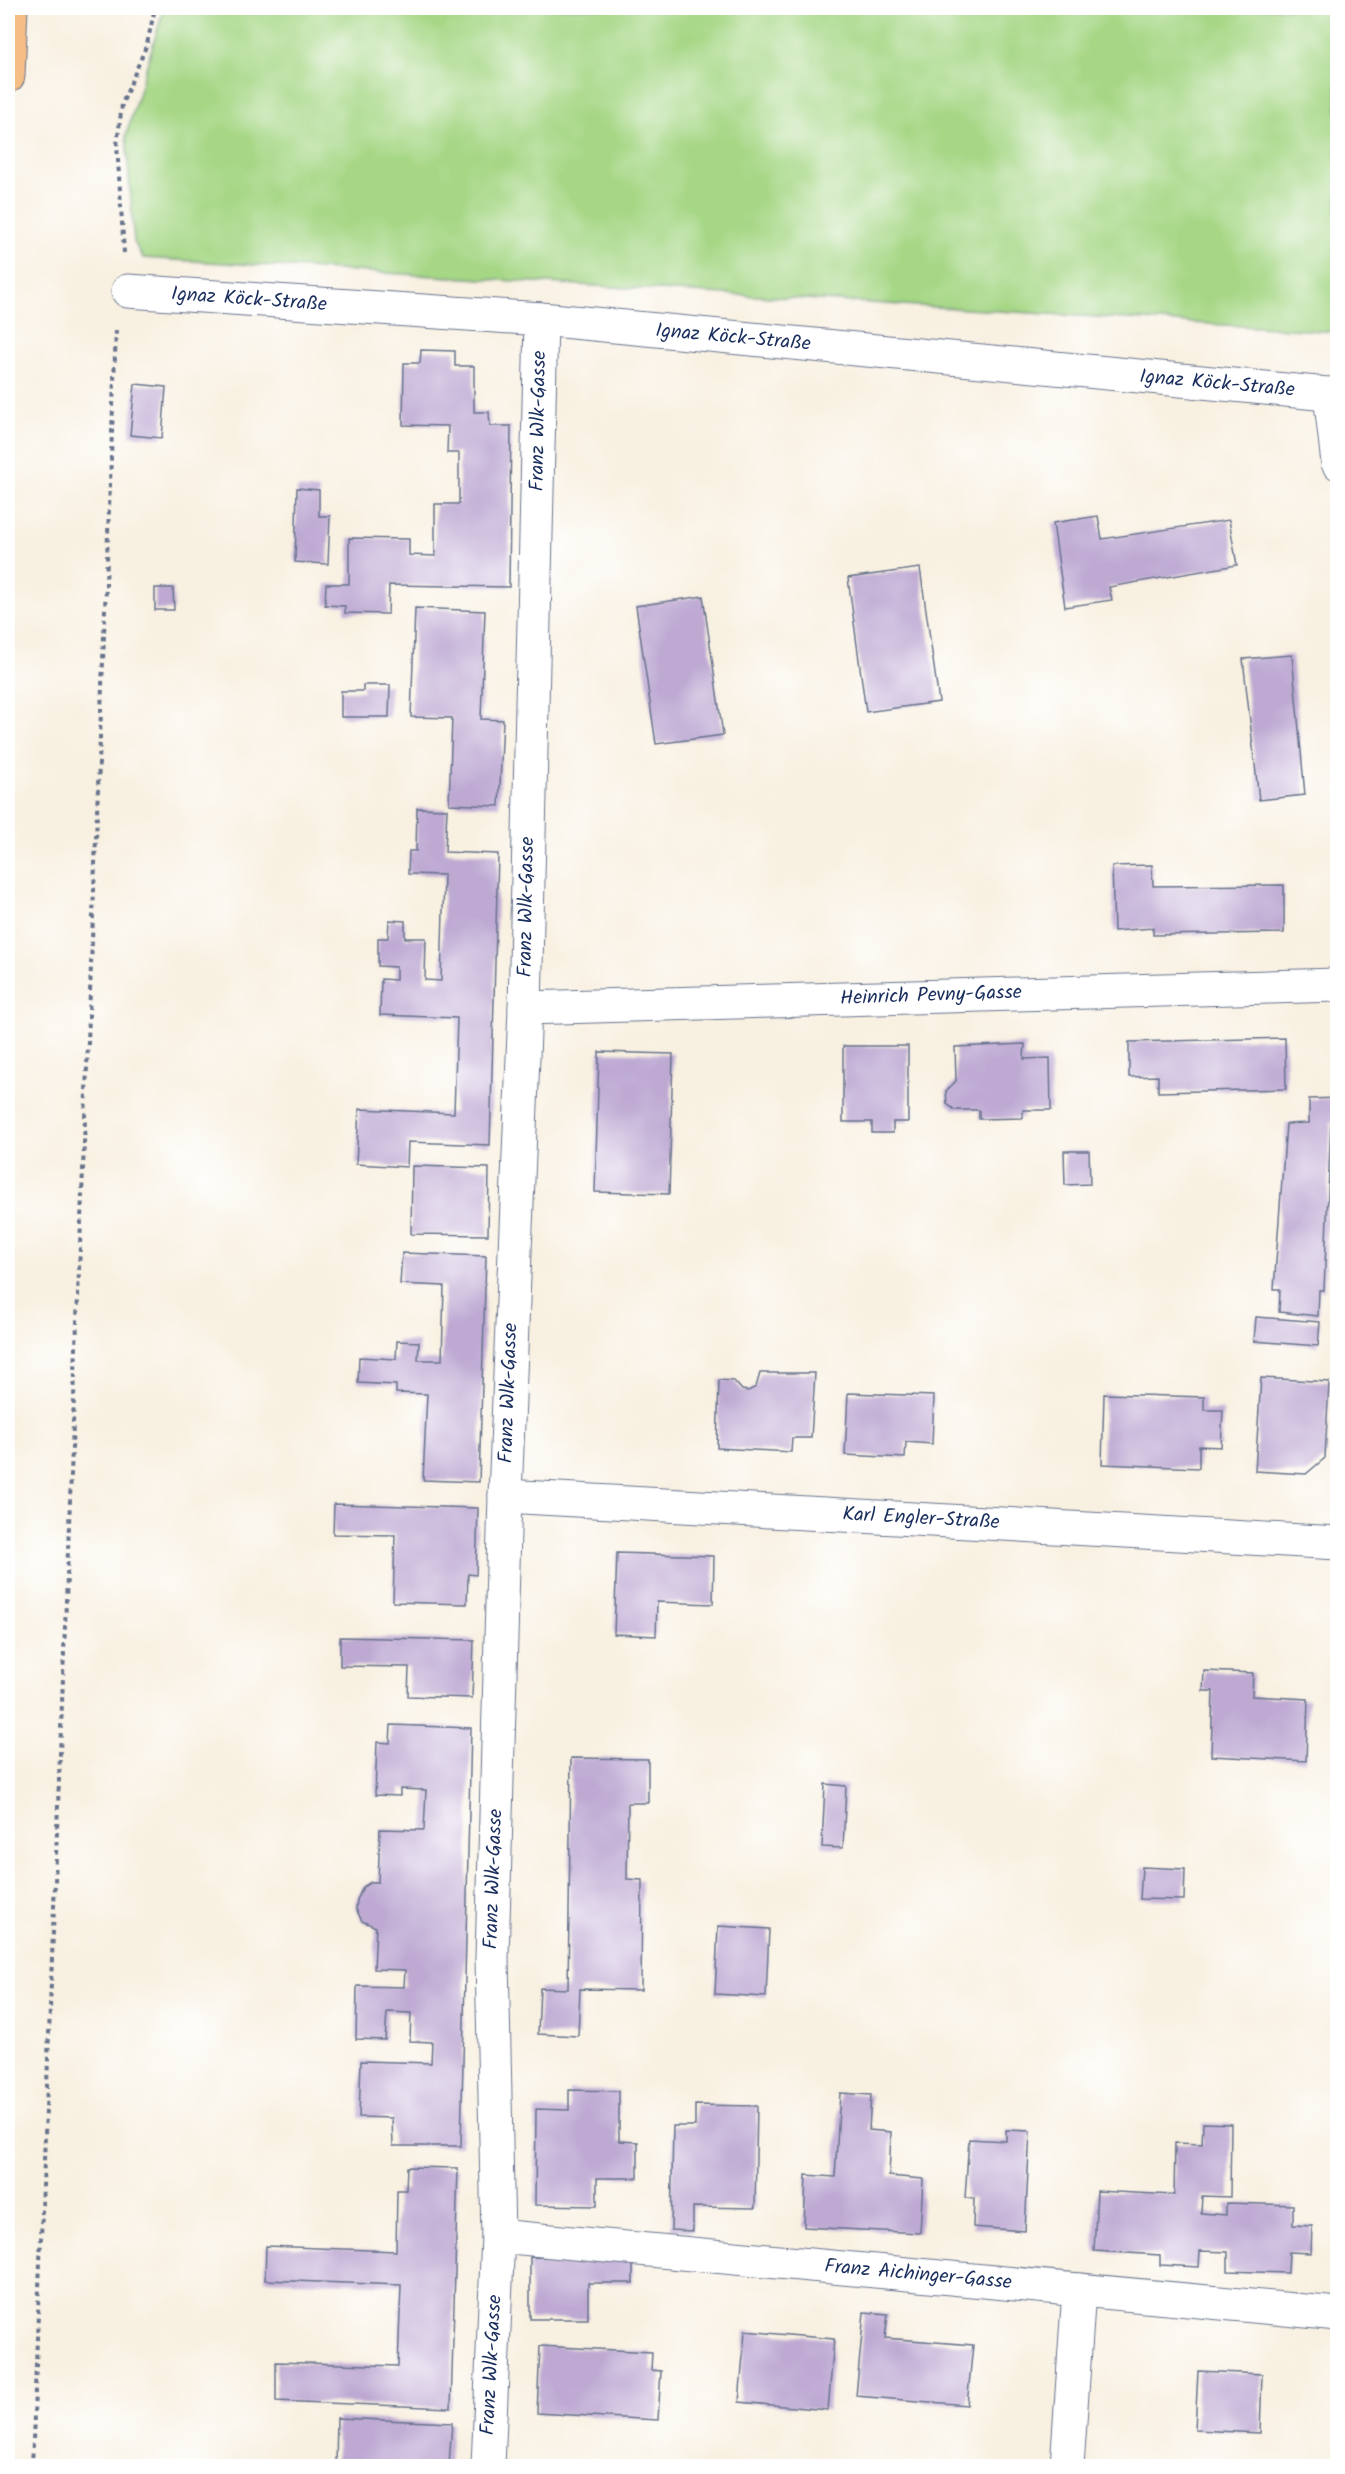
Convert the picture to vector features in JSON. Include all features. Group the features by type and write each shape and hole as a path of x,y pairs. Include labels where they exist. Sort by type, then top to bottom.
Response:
{"highway":[{"path":"8,76 11,8"}],"street":[{"name":"Ignaz Köck-Straße","path":"128,291 541,319 1334,394"},
{"name":"Franz Wlk-Gasse","path":"488,2466 498,2236 492,1958 505,1496 525,1008 541,319"},
{"path":"1334,394 1338,463"},
{"name":"Heinrich Pevny-Gasse","path":"525,1008 1338,985"},
{"name":"Karl Engler-Straße","path":"505,1496 1338,1543"},
{"name":"Franz Aichinger-Gasse","path":"498,2236 1338,2314"},
{"path":"1067,2466 1079,2290"}],"path":[{"path":"32,2466 117,311 128,291 117,144 122,104 147,44 155,8"}],"green space":[{"path":"164,8 1337,8 1337,332 143,258 134,242 126,135"}],"building":[{"path":"421,350 455,351 455,366 474,366 474,412 489,412 490,426 511,426 509,587 389,585 388,614 345,613 345,606 325,605 326,584 349,584 349,538 409,539 409,555 435,556 435,504 459,504 459,453 447,453 448,426 403,425 404,363 420,363"},
{"path":"135,384 166,387 162,438 130,435"},
{"path":"297,488 319,490 319,516 330,516 328,564 295,562"},
{"path":"1098,516 1102,539 1229,520 1237,565 1109,587 1112,600 1065,607 1053,523"},
{"path":"920,568 939,702 866,712 848,578"},
{"path":"155,588 173,588 174,610 155,610"},
{"path":"703,596 723,735 656,744 636,606"},
{"path":"415,608 485,611 481,719 503,720 499,806 449,804 452,718 411,717"},
{"path":"1292,655 1305,795 1259,800 1243,659"},
{"path":"363,685 390,685 389,717 341,717 341,691 363,691"},
{"path":"417,808 447,809 445,852 498,854 490,1145 408,1142 407,1167 356,1164 359,1109 454,1113 457,1018 380,1015 381,979 396,980 396,967 378,966 378,938 388,938 389,920 405,921 405,938 426,938 425,980 441,981 444,875 408,874 409,851 416,851"},
{"path":"1152,865 1153,886 1284,885 1284,933 1153,935 1153,928 1114,931 1112,866"},
{"path":"1285,1038 1286,1089 1158,1092 1158,1076 1129,1077 1129,1042"},
{"path":"1025,1044 1024,1059 1050,1058 1051,1110 1023,1110 1023,1118 979,1119 979,1110 955,1110 947,1104 946,1091 956,1081 955,1047"},
{"path":"843,1046 908,1046 908,1122 893,1122 893,1133 872,1133 872,1122 843,1122"},
{"path":"599,1052 673,1054 669,1194 595,1192"},
{"path":"1338,1098 1338,1122 1331,1122 1324,1290 1319,1290 1318,1316 1279,1312 1280,1289 1274,1289 1286,1124 1309,1123 1309,1099"},
{"path":"1064,1151 1089,1151 1090,1184 1065,1185"},
{"path":"412,1166 489,1168 488,1235 411,1234"},
{"path":"402,1253 486,1256 479,1482 423,1480 427,1394 396,1393 396,1385 358,1383 359,1357 396,1359 397,1341 419,1342 418,1360 442,1360 444,1286 400,1284"},
{"path":"1256,1317 1320,1322 1318,1346 1254,1341"},
{"path":"760,1373 815,1373 811,1438 792,1438 791,1452 717,1448 719,1380 734,1381 742,1390 748,1391 756,1387"},
{"path":"1261,1378 1329,1382 1325,1458 1306,1474 1255,1471"},
{"path":"848,1393 934,1396 932,1444 906,1442 905,1458 845,1455"},
{"path":"1104,1394 1204,1397 1204,1410 1223,1410 1221,1447 1199,1446 1199,1468 1102,1464"},
{"path":"334,1504 478,1508 476,1575 468,1574 467,1604 393,1602 395,1535 333,1534"},
{"path":"617,1553 714,1556 713,1604 657,1602 656,1636 614,1634"},
{"path":"340,1637 474,1640 472,1698 408,1696 409,1667 340,1666"},
{"path":"1204,1671 1253,1673 1252,1696 1308,1699 1306,1761 1211,1756 1213,1691 1203,1691"},
{"path":"391,1725 471,1728 461,2146 393,2146 392,2118 359,2117 361,2061 431,2063 432,2042 410,2041 411,2013 387,2012 385,2040 356,2039 357,1986 404,1987 405,1970 374,1969 376,1927 362,1921 356,1909 363,1887 371,1882 378,1882 380,1829 424,1830 426,1790 400,1789 400,1796 375,1795 377,1742 390,1743"},
{"path":"571,1758 648,1759 648,1803 628,1803 627,1879 642,1880 641,1990 580,1989 578,2036 538,2034 540,1988 568,1989"},
{"path":"825,1784 846,1786 843,1848 822,1847"},
{"path":"1142,1867 1185,1869 1184,1900 1140,1899"},
{"path":"718,1926 769,1929 766,1997 715,1994"},
{"path":"569,2090 619,2091 619,2141 638,2142 638,2178 597,2178 597,2206 535,2205 536,2109 569,2110"},
{"path":"840,2093 871,2095 869,2130 891,2132 889,2176 923,2179 920,2233 804,2227 806,2175 835,2177"},
{"path":"695,2105 757,2106 755,2208 693,2207 693,2231 671,2230 673,2126 695,2126"},
{"path":"1203,2123 1231,2124 1230,2197 1202,2196 1201,2213 1226,2215 1226,2203 1293,2205 1293,2225 1312,2226 1311,2253 1289,2252 1288,2273 1228,2271 1228,2252 1200,2251 1199,2267 1160,2265 1160,2255 1094,2251 1097,2191 1174,2195 1175,2143 1202,2144"},
{"path":"1006,2130 1030,2131 1025,2231 973,2227 974,2199 965,2198 969,2139 1006,2141"},
{"path":"407,2167 458,2168 451,2408 276,2401 276,2362 398,2366 401,2285 265,2280 266,2246 396,2251 397,2190 406,2190"},
{"path":"530,2257 633,2258 633,2283 588,2283 588,2319 530,2319"},
{"path":"864,2312 888,2314 885,2338 973,2345 967,2405 856,2396"},
{"path":"745,2331 834,2339 828,2410 739,2402"},
{"path":"540,2346 652,2352 651,2370 661,2371 658,2420 537,2413"},
{"path":"1198,2371 1262,2374 1260,2433 1195,2430"},
{"path":"337,2418 452,2423 449,2466 336,2466"}]}
